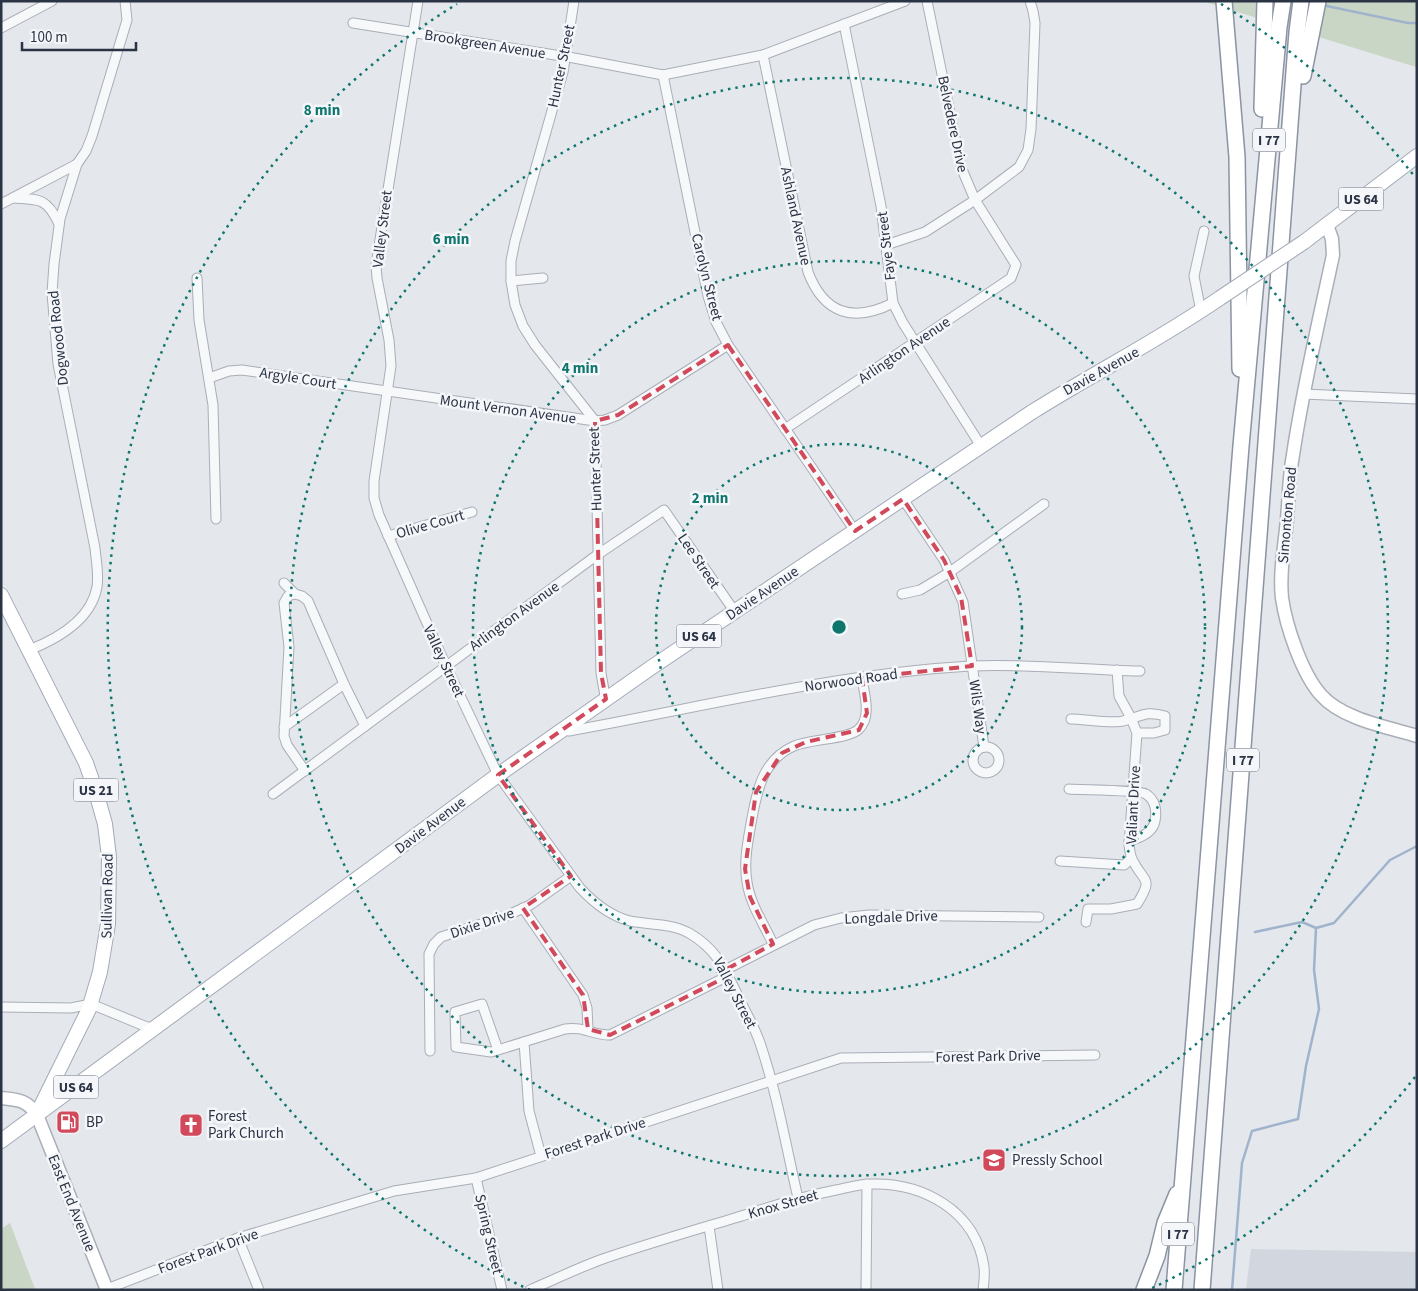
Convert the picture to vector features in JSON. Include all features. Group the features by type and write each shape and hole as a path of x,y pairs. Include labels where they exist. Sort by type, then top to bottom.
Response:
{"highway":[{"path":"1265,1 1272,25"},
{"name":"I 77","path":"1174,1290 1258,253 1272,25 1283,1"},
{"path":"1301,1 1303,36"},
{"path":"1303,36 1318,1"},
{"path":"1224,4 1237,157 1241,446"},
{"name":"I 77","path":"1202,1290 1288,162 1303,36"},
{"path":"1144,1290 1157,1256 1165,1224 1183,1178"}],"main road":[{"name":"Davie Avenue","path":"1,1141 131,1047 498,774 981,446 1066,391 1201,312 1304,242 1417,156"},
{"name":"Sullivan Road","path":"1,595 86,763 105,824 109,857 108,924 103,958 89,1008 37,1115"}],"street":[{"path":"1,28 52,1"},
{"name":"Dogwood Road","path":"29,650 48,643 80,619 91,604 97,587 95,548 58,364 52,293 59,224 77,164 86,151 92,136 127,20 125,1"},
{"name":"Valley Street","path":"418,1 376,266 389,340 391,366 374,481 374,498 378,515 446,666 498,774 580,888 594,902 611,913 629,920 669,926 688,932 705,943 719,958 760,1041 771,1080 798,1198"},
{"name":"Hunter Street","path":"574,1 563,72 515,241 511,261 511,281 515,304 523,326 595,421 601,673 605,696 608,698"},
{"name":"Brookgreen Avenue","path":"352,23 565,57 663,75 763,55 905,1"},
{"name":"Belvedere Drive","path":"927,1 961,167 975,200 1016,265"},
{"path":"886,245 925,232 975,200 1019,167 1028,150 1031,129 1034,24 1030,1"},
{"name":"Faye Street","path":"844,24 879,191 893,303 903,323 981,446"},
{"name":"Ashland Avenue","path":"763,55 808,272 814,288 825,302 840,310 857,314 875,311 893,303"},
{"name":"Carolyn Street","path":"663,75 708,296 716,322 728,345 855,531"},
{"path":"1,204 77,164"},
{"path":"13,198 32,198 44,203 52,209 59,224"},
{"name":"Simonton Road","path":"1327,225 1332,239 1333,254 1303,394 1292,457 1282,573 1282,596 1285,618 1292,640 1320,695 1335,708 1352,716 1417,736"},
{"path":"1201,312 1194,276 1204,232"},
{"name":"Arlington Avenue","path":"785,429 1011,278 1016,265"},
{"path":"197,278 199,320 213,406 216,519"},
{"path":"511,281 543,278"},
{"name":"Mount Vernon Avenue","path":"388,392 595,421 605,420 618,415 728,345"},
{"name":"Argyle Court","path":"209,378 229,371 242,370 388,392"},
{"path":"1303,394 1417,399"},
{"name":"Wils Way","path":"903,498 950,572 963,602 984,747"},
{"path":"902,594 920,590 950,572 1044,504"},
{"name":"Arlington Avenue","path":"273,794 598,555 664,510"},
{"name":"Lee Street","path":"664,510 735,612"},
{"name":"Olive Court","path":"388,536 472,512"},
{"path":"284,583 295,594 302,596 308,601 344,684 365,726"},
{"path":"295,594 288,596 284,603 289,647 284,736 287,745 305,771"},
{"name":"Norwood Road","path":"566,728 569,731 789,689 862,678 972,666 1140,670"},
{"name":"Valiant Drive","path":"1086,922 1088,910 1137,904 1146,886 1144,876 1131,859 1130,841 1137,732 1119,696 1117,670"},
{"path":"773,944 750,897 747,883 746,851 756,792 770,764 782,753 806,742 851,734 858,730 864,723 867,713 862,678"},
{"path":"284,727 344,684"},
{"path":"1071,719 1122,722 1146,713 1155,712 1165,716 1165,730 1154,733 1137,732"},
{"path":"1069,789 1144,792 1153,801 1156,812 1155,824 1144,836 1130,841"},
{"path":"1060,861 1124,865 1131,859"},
{"name":"Dixie Drive","path":"430,1051 429,954 434,944 441,937 506,916 523,908 572,876"},
{"path":"523,908 583,994 587,1008 588,1029"},
{"name":"Longdale Drive","path":"498,1050 482,1004 455,1012 456,1046 491,1052 498,1050 524,1042 565,1028 576,1027 588,1029 600,1035 610,1035 726,973 773,944 814,925 841,918 869,914 1039,916"},
{"path":"1,1007 89,1008 147,1027 159,1026"},
{"path":"60,1008 76,1014 80,1029"},
{"path":"89,1008 132,1027 136,1037 131,1047"},
{"path":"524,1042 529,1111 541,1156"},
{"name":"Forest Park Drive","path":"107,1289 238,1238 394,1191 476,1178 841,1058 1095,1055"},
{"path":"1,1098 18,1100 30,1106 37,1115"},
{"name":"East End Avenue","path":"37,1115 107,1289"},
{"name":"Spring Street","path":"476,1178 502,1290"},
{"path":"866,1290 867,1184"},
{"name":"Knox Street","path":"530,1290 600,1260 798,1198 867,1184 897,1186 920,1191 940,1200 956,1213 970,1229 979,1248 984,1268 983,1290"},
{"path":"709,1226 718,1290"},
{"path":"238,1238 259,1290"}],"highlighted area":[{"path":"728,345 855,531 903,499 944,560 961,597 972,666 862,678 867,713 859,730 806,742 782,753 756,792 745,869 750,897 773,944 725,970 728,976 610,1035 588,1029 583,995 523,908 571,876 498,775 606,699 601,673 595,421 618,415"}],"shaded area":[{"path":"1251,1249 1417,1252 1417,1290 1246,1290"}],"green space":[{"path":"1202,1 1417,1 1417,67 1416,67"},
{"path":"10,1223 35,1290 1,1290 1,1229"}],"waterway":[{"path":"1322,5 1408,23 1417,23"},
{"path":"1232,1290 1242,1163 1252,1131 1298,1119 1306,1066 1319,1009 1314,970 1316,928 1334,923 1390,860 1417,846"},
{"path":"1255,932 1302,922 1316,928"}],"place":[{"name":"BP","path":"68,1122"},
{"name":"Forest Park Church","path":"191,1125"},
{"name":"Pressly School","path":"994,1160"}]}
